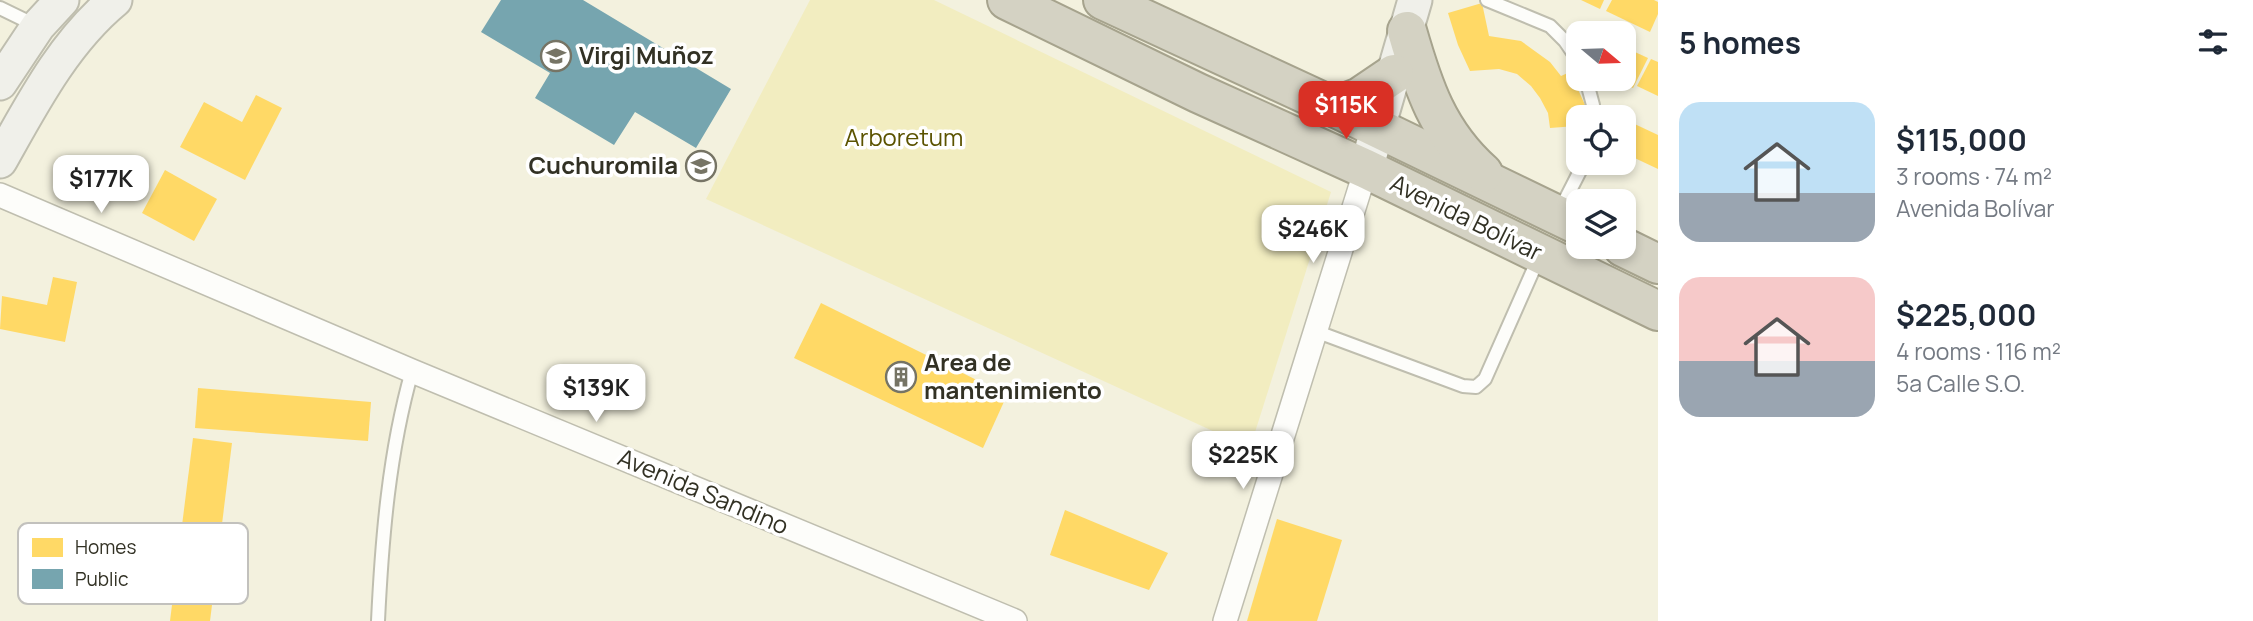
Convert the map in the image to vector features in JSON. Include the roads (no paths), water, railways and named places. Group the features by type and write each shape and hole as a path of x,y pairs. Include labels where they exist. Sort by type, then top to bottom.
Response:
{"highway":[{"name":"Avenida Bolívar","path":"1007,0 1198,93 1366,169 1658,311"},
{"name":"Avenida Bolívar","path":"1103,0 1566,219"},
{"path":"1411,16 1431,106 1470,161 1497,186"},
{"path":"1334,107 1360,97 1394,74"},
{"path":"1636,254 1658,264"}],"main road":[{"path":"0,83 38,26 62,0"},
{"path":"0,161 57,65 94,19 115,0"},
{"path":"1366,169 1411,16"}],"street":[{"path":"1225,621 1366,169"},
{"name":"Avenida Sandino","path":"0,195 412,371 1015,621"}],"lane":[{"path":"1487,0 1550,26 1566,42"},
{"path":"0,8 38,26"},
{"path":"1315,331 1463,386 1476,387 1485,379 1541,254"},
{"path":"378,621 382,534 404,400 412,371"}],"place":[{"name":"Virgi Muñoz","path":"556,56"},
{"name":"Cuchuromila","path":"701,166"},
{"name":"Area de mantenimiento","path":"901,377"}],"park label":[{"name":"Arboretum","path":"904,138"}]}
